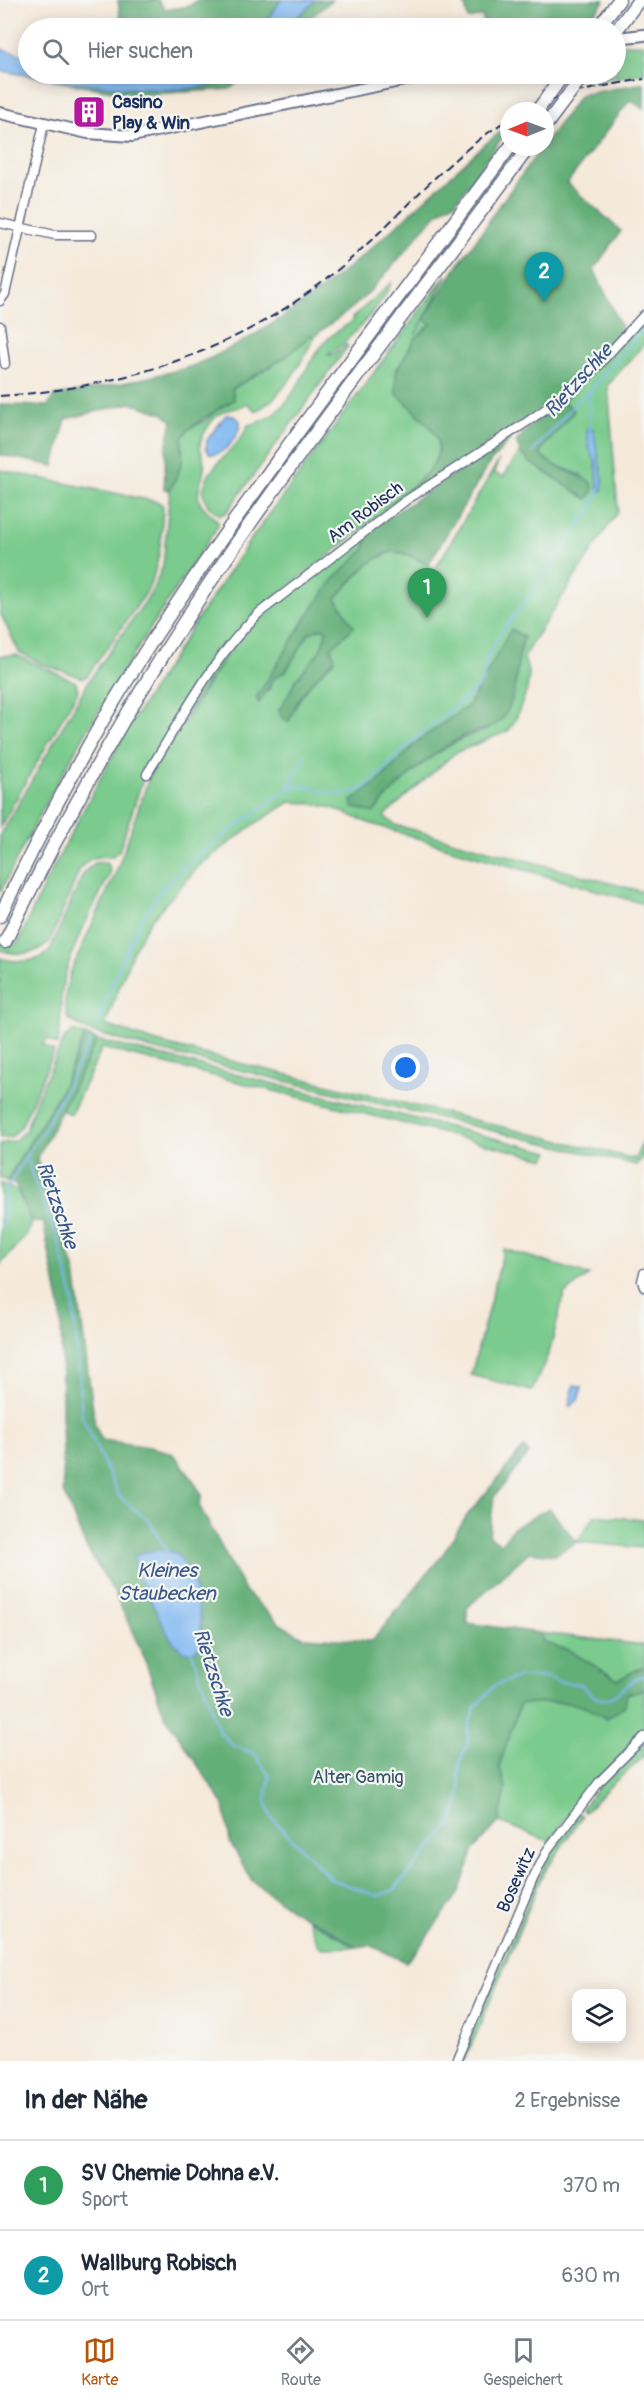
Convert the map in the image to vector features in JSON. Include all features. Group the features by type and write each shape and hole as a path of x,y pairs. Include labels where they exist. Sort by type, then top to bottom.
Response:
{"highway":[{"path":"606,18 619,0"},
{"path":"625,18 639,0"},
{"path":"544,102 557,84"},
{"path":"554,114 576,84"},
{"path":"0,916 69,781 106,715 165,622 230,526 503,156"},
{"path":"5,942 45,860 90,777 185,622 246,529 522,156"}],"main road":[{"path":"626,37 644,35"},
{"path":"0,113 88,133 132,136 385,84"}],"street":[{"path":"0,301 5,294 44,124"},
{"path":"0,223 55,235 92,235"},
{"name":"Am Robisch","path":"147,774 206,680 244,627 405,501 527,422 582,383 644,315"},
{"path":"0,326 5,364"},
{"path":"644,1273 642,1281 644,1287"},
{"name":"Bosewitz","path":"456,2061 533,1879 548,1849 600,1781 644,1737"}],"green space":[{"path":"118,0 158,0 165,10 189,6 197,0 281,0 269,18 120,17"},
{"path":"316,0 332,0 311,18 296,18"},
{"path":"464,0 605,0 591,18 482,18 482,16 468,18"},
{"path":"626,44 644,44 644,73 626,76"},
{"path":"644,83 644,109 630,100 567,183 621,231 594,269 624,333 579,380 525,419 385,511 384,508 414,485 432,467 439,445 435,434 422,418 396,393 396,371 415,339 431,324 424,319 455,269 535,156 554,156 554,131 580,95"},
{"path":"71,84 96,84 131,89 190,84 236,84 230,89 137,95"},
{"path":"499,133 500,140 455,203 434,217 362,299 314,338 311,335 286,357 232,389 234,400 192,427 184,435 181,467 170,490 164,489 166,449 172,421 164,414 131,403 66,419 54,466 0,455 0,405 48,406 54,396 183,369 234,346 273,323 347,269"},
{"path":"446,275 415,335 424,319 431,324 415,339 396,393 435,434 439,445 432,467 414,485 384,508 385,511 255,613 145,773 119,851 111,857 97,857 83,865 50,941 45,946 27,953 0,950 0,942 9,946 19,941 42,889 98,782 129,726 192,627 249,542"},
{"path":"391,283 381,301 364,322 327,355 334,354 346,345 348,346 226,513 220,515 208,506 203,494 209,475 236,444 248,425 264,420 276,412 286,402 326,341 353,321 352,318"},
{"path":"644,318 644,344 608,385 618,511 524,658 529,675 527,690 515,721 508,731 455,753 384,816 395,825 644,892 644,904 455,850 366,822 333,808 290,802 256,823 199,866 150,921 133,951 105,1025 160,1043 235,1062 635,1159 644,1138 642,1159 636,1165 156,1050 88,1031 68,1019 65,1006 66,990 71,971 117,870 150,775 229,651 264,612 368,531 365,549 334,579 256,698 268,691 274,678 286,671 309,633 327,629 318,655 297,678 279,710 289,721 308,687 335,660 331,648 336,598 371,561 394,551 411,556 435,569 499,460 494,473 503,477 520,452 531,463 587,499 582,475 552,464 539,453 573,410 563,401","holes":["587,429 603,480 598,488 598,473","511,630 523,637 519,648 515,679 487,730 455,743 424,762 373,813 351,802 382,778 418,741 469,705"]},
{"path":"311,335 314,338 303,359 275,397 256,411 247,403 221,413 212,421 204,434 200,442 204,466 198,496 202,506 218,521 218,526 102,705 49,798 0,893 0,836 90,679 150,595 163,566 170,490 182,462 182,438 189,428 205,421 218,409 234,400 232,389 286,357"},
{"path":"563,401 574,411 539,453 551,463 592,483 593,491 587,499 531,463 520,452 516,442 532,424"},
{"path":"507,439 511,440 490,462 428,565 405,553 388,553 363,569 336,598 354,627 331,648 335,659 308,687 289,721 282,718 279,710 297,678 318,654 326,629 309,633 286,671 274,678 259,703 256,698 313,607 334,579 365,549 368,531"},
{"path":"0,470 159,502 163,506 159,551 151,583 87,676 83,678 42,664 19,652 0,613"},
{"path":"511,629 524,637 513,695 502,719 493,726 470,733 439,751 403,781 373,813 353,807 351,802 382,778 418,741 469,705"},
{"path":"16,655 76,682 78,691 0,827 0,656"},
{"path":"104,862 109,866 110,873 82,930 65,974 57,1045 47,1039 43,1045 54,1051 21,1127 11,1137 0,1138 0,958 25,961 37,959 49,952 84,872 95,863"},
{"path":"73,1031 85,1035 61,1091 7,1181 0,1178 0,1144 14,1141 26,1130 36,1100 65,1037"},
{"name":"Alter Gamig","path":"85,1035 97,1040 37,1159 75,1271 95,1425 102,1440 165,1451 180,1461 202,1495 199,1505 245,1591 280,1624 303,1637 372,1641 443,1554 466,1517 523,1448 529,1453 494,1497 489,1535 501,1544 513,1528 549,1508 577,1542 555,1555 529,1552 467,1608 467,1623 540,1633 544,1643 568,1650 618,1680 644,1666 644,1689 627,1694 625,1706 606,1719 585,1707 565,1702 520,1704 499,1766 506,1788 499,1822 474,1849 459,1893 406,1962 370,1945 356,1947 327,1928 293,1911 252,1881 230,1842 224,1805 164,1714 143,1655 114,1592 86,1547 63,1491 61,1312 43,1221 31,1222 16,1185 7,1181 61,1091","holes":["135,1556 190,1573 201,1628 198,1647 192,1652 135,1570"]},
{"path":"97,1040 550,1152 545,1159 102,1048 71,1114 61,1110"},
{"path":"0,1183 18,1191 31,1222 28,1233 0,1265"},
{"path":"504,1249 589,1275 564,1294 550,1350 532,1391 471,1375"},
{"path":"595,1515 644,1520 644,1548 577,1542"},
{"path":"540,1633 644,1645 644,1666 618,1680 568,1650 544,1643"},
{"path":"644,1689 644,1733 597,1779 549,1841 499,1822 506,1788 499,1766 520,1704 565,1702 585,1707 606,1719 627,1694"},
{"path":"644,1742 644,1757 611,1785 585,1812 582,1808 601,1784"},
{"path":"579,1812 582,1816 542,1876 475,2037 464,2061 460,2061 540,1873 551,1852"},
{"path":"307,1918 356,1947 322,1948 318,1945"}],"water":[{"path":"281,0 316,0 296,18 269,18"},
{"path":"0,49 18,54 18,74 0,71"},
{"path":"86,84 216,84 189,88 122,88"},
{"path":"226,415 234,416 240,421 238,432 226,448 210,454 206,448 207,440"},
{"path":"587,428 593,429 603,480 602,491 599,492 596,462 589,448"},
{"path":"574,1385 582,1387 578,1400 569,1406"},
{"name":"Kleines Staubecken","path":"161,1550 176,1553 192,1578 201,1632 199,1647 194,1651 182,1651 170,1638 135,1570 135,1556 143,1552"}],"waterway":[{"name":"Rietzschke","path":"533,452 579,399 589,392 644,327"},
{"path":"589,392 590,428"},
{"path":"288,789 305,787 334,794 360,790 375,779 407,746 478,687 483,679 487,658 496,640 589,512 600,489"},
{"name":"Rietzschke","path":"96,1026 121,961 142,918 160,891 187,864 288,789 305,755"},
{"name":"Rietzschke","path":"0,1227 3,1221 6,1190 43,1132 90,1041"},
{"name":"Rietzschke","path":"27,1154 31,1172 58,1239 73,1298 82,1416 119,1496 151,1523 168,1554"},
{"name":"Rietzschke","path":"191,1650 219,1731 232,1745 255,1754 270,1777 266,1800 271,1817 332,1880 378,1896 394,1890 452,1823 461,1790 458,1775 460,1760 468,1745 468,1726 475,1707 495,1685 519,1677 548,1677 558,1682 581,1684 599,1699 606,1699 644,1675"}],"railway":[{"path":"626,82 644,79"},
{"path":"548,102 615,84"},
{"path":"0,396 45,392 134,374 177,361 260,324 298,300 335,272 462,153 500,125"}],"place":[{"name":"Casino Play & Win","path":"89,112"},
{"name":"Wallburg Robisch","path":"544,302"},
{"name":"SV Chemie Dohna e.V.","path":"427,618"}]}
